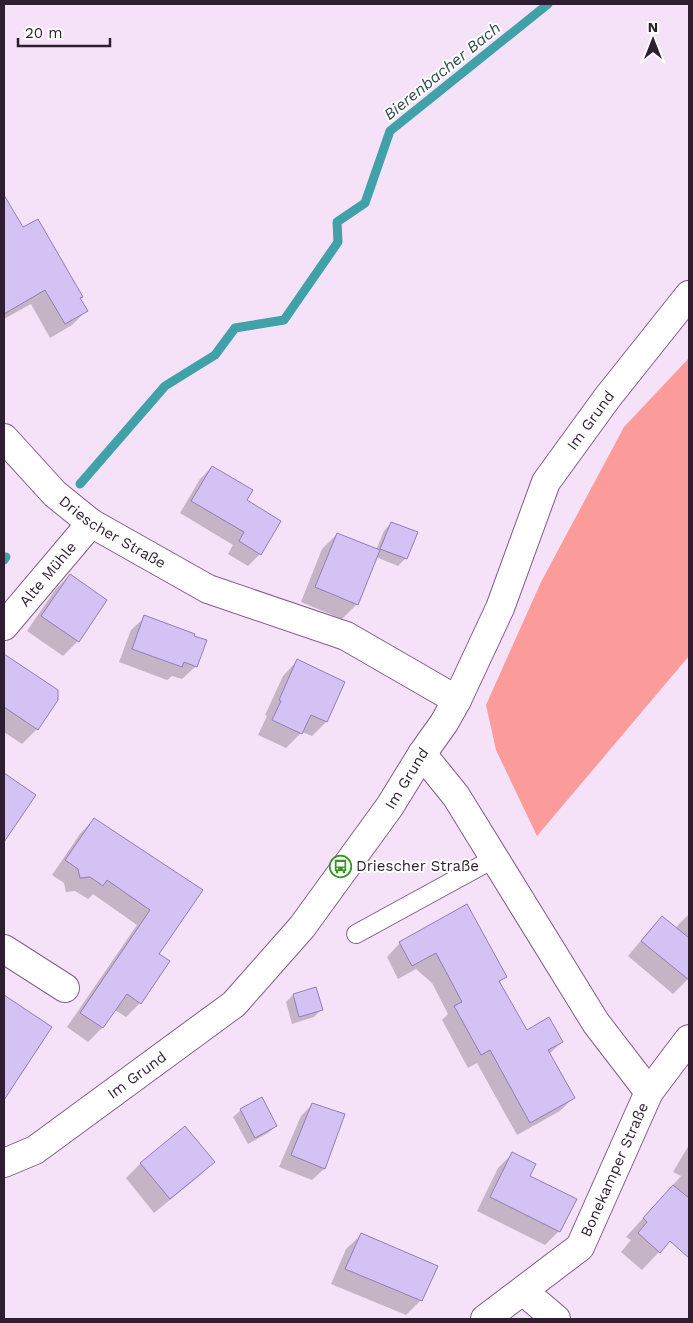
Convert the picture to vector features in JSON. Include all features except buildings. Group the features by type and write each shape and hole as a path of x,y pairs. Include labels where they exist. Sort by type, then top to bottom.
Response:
{"street":[{"name":"Im Grund","path":"4,1163 35,1150 234,1004 302,927 390,806 457,700 500,608 546,482 607,398 689,295"},
{"name":"Driescher Straße","path":"4,438 55,494 91,523 208,589 346,636 457,700"},
{"name":"Alte Mühle","path":"4,626 91,523"},
{"path":"422,754 456,796 596,1023 649,1092 689,1039"},
{"path":"4,949 65,988"},
{"name":"Bonekamper Straße","path":"485,1319 580,1247 649,1092"},
{"path":"523,1291 556,1319"}],"lane":[{"path":"356,934 494,858"}],"shaded area":[{"path":"689,358 689,656 537,836 496,750 486,705 541,582 624,427"}],"waterway":[{"name":"Bierenbacher Bach","path":"80,484 165,386 215,355 235,328 284,320 338,242 337,222 365,203 390,131 548,4"}],"place":[{"name":"Driescher Straße","path":"340,866"}]}
